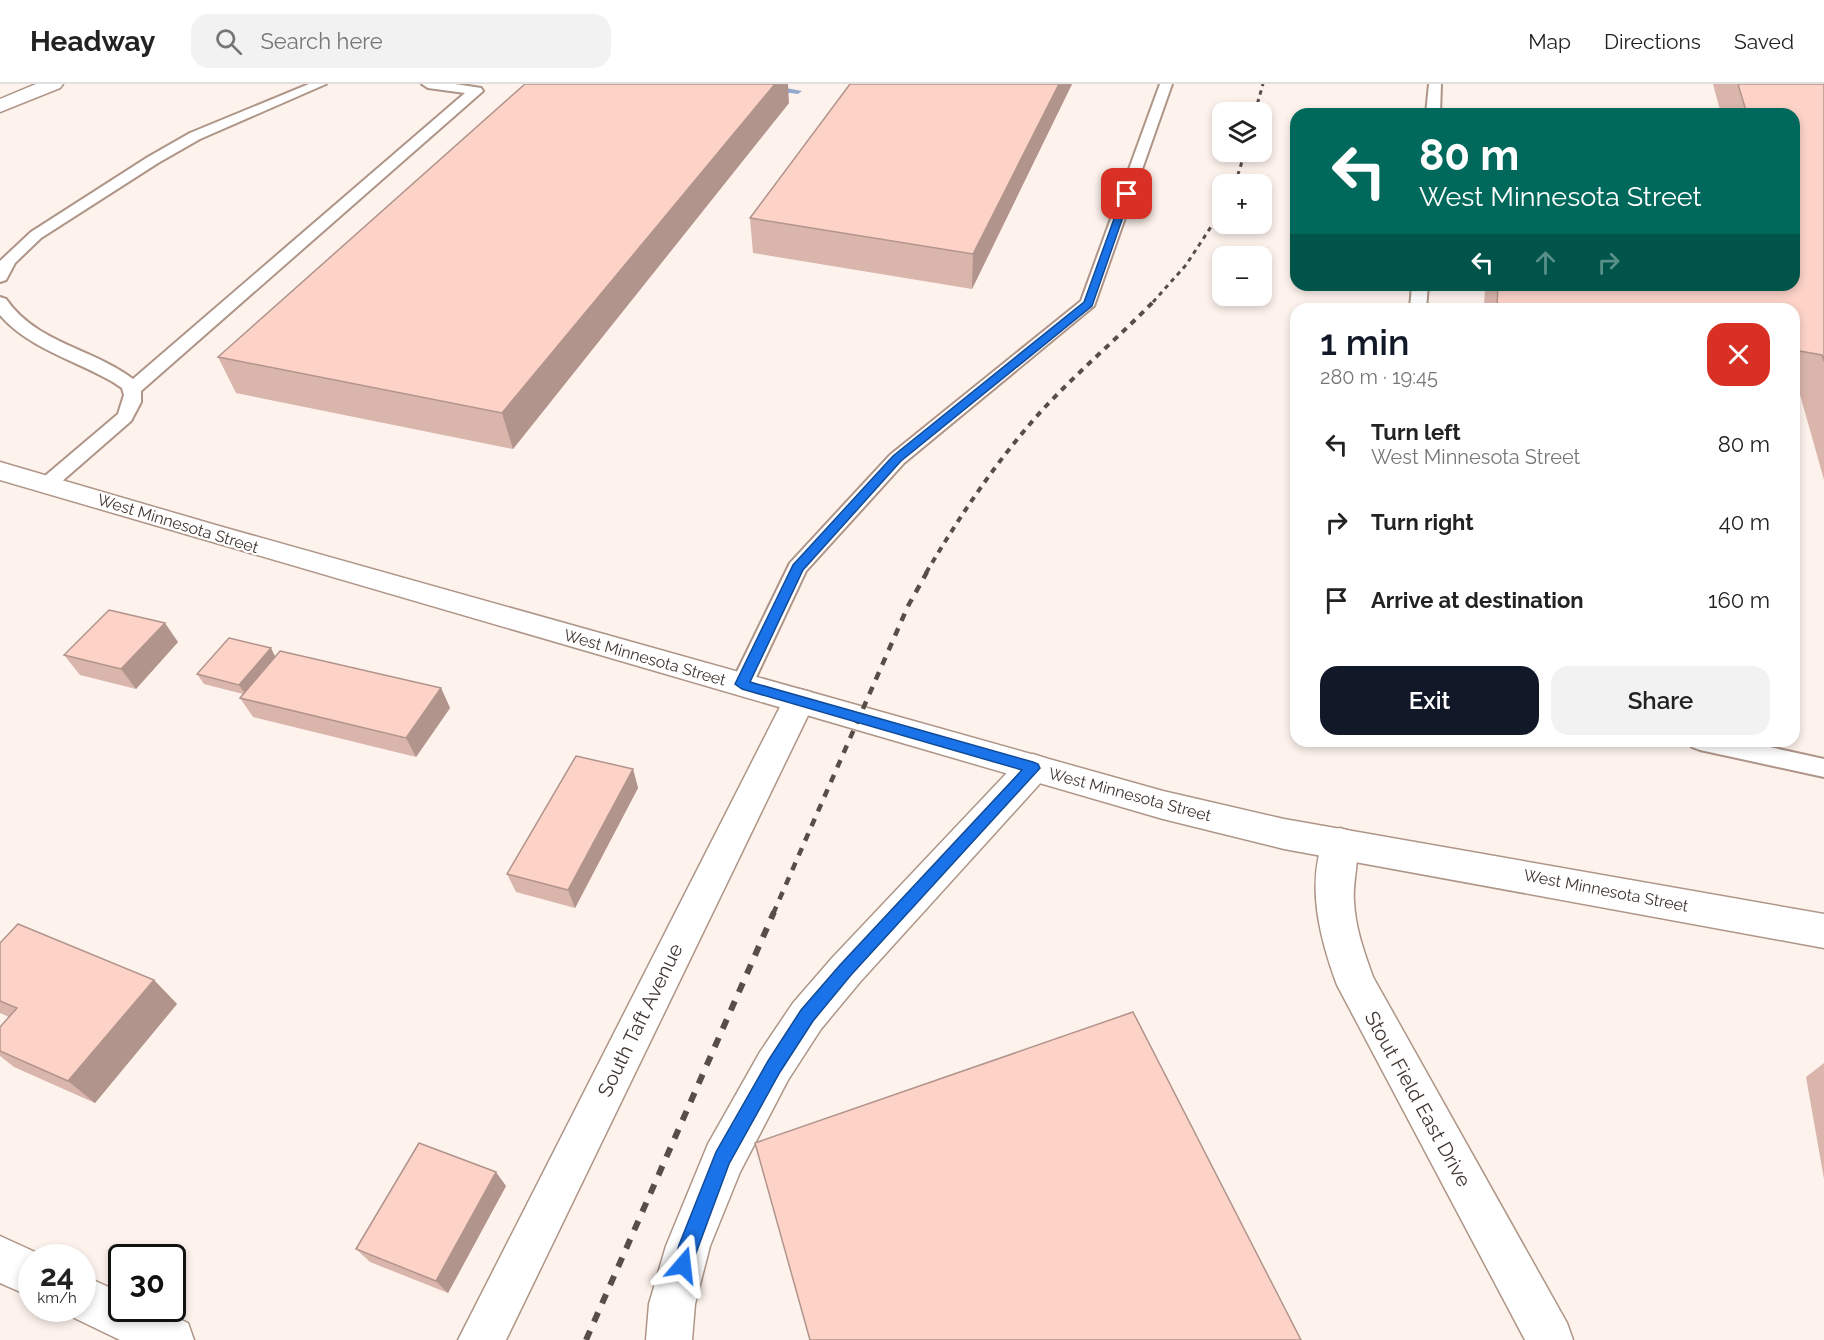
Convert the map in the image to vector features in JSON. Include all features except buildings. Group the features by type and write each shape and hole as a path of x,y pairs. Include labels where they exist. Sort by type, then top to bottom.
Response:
{"main road":[{"path":"0,106 53,84"},
{"name":"West Minnesota Street","path":"0,471 208,533 1205,815 1284,834 1824,931"},
{"name":"South Taft Avenue","path":"481,1340 799,701"},
{"path":"669,1340 672,1304 688,1245 723,1159 774,1066 807,1016 846,970 1033,768"},
{"name":"Stout Field East Drive","path":"1340,843 1335,897 1336,921 1344,953 1357,985 1550,1340"},
{"path":"0,1259 18,1267"},
{"path":"96,1305 171,1340"}],"lane":[{"path":"0,277 8,261 36,235 153,160 195,136 321,84"},
{"path":"132,388 476,91 428,84"},
{"path":"742,684 797,568 897,459 1088,303 1166,84"},
{"path":"1433,108 1435,84"},
{"path":"0,302 4,313 29,333 81,356 123,380 132,388 133,402 125,417 46,485"},
{"path":"1728,747 1824,768"}],"waterway":[{"path":"745,84 798,91"}],"railway":[{"path":"1258,102 1263,84"},
{"path":"1238,174 1242,162"},
{"path":"1153,302 1186,265 1212,225"},
{"path":"926,573 953,529 1012,445 1059,392 1153,302"},
{"path":"773,914 908,606 927,572"},
{"path":"586,1340 774,912"}],"route":[{"path":"683,1265 688,1245 723,1159 774,1066 807,1016 846,970 1033,768 742,684 797,568 897,459 1088,303 1127,194"}]}
